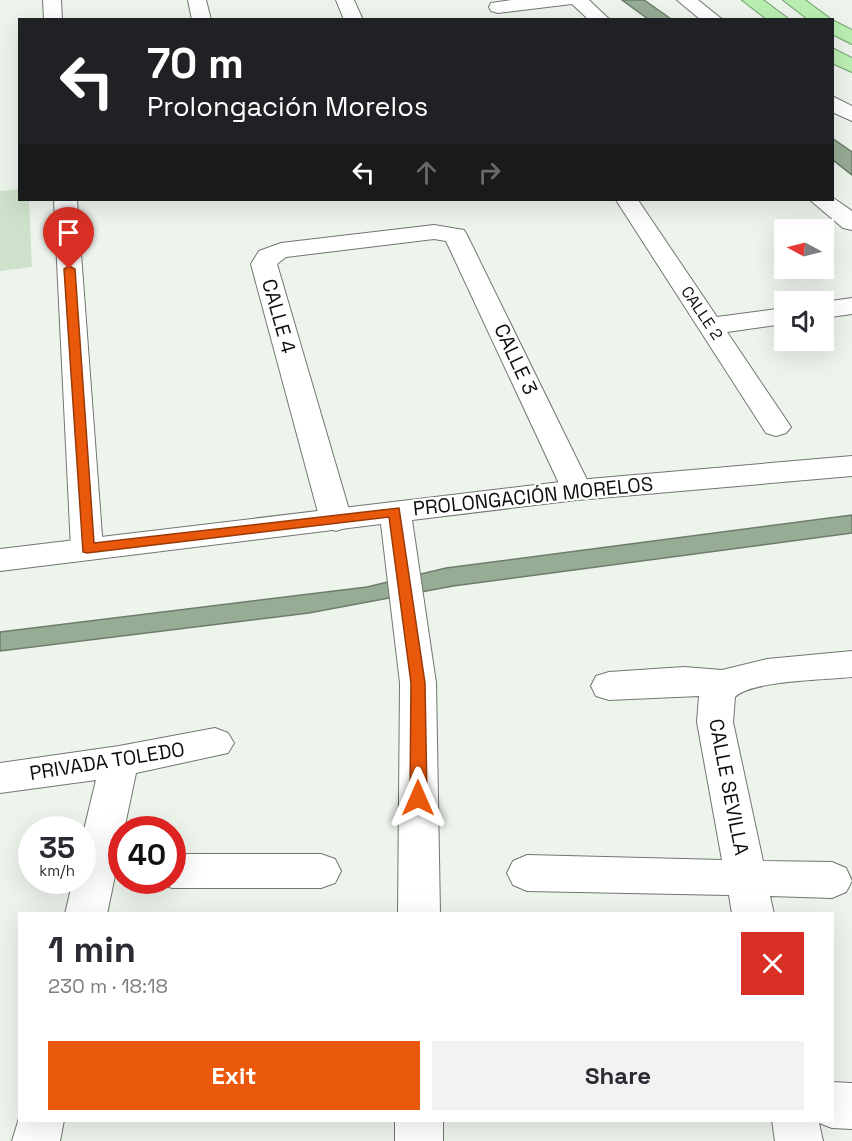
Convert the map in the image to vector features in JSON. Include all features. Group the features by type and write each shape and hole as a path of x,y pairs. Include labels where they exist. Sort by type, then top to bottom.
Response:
{"highway":[{"path":"751,0 778,18"},
{"path":"792,0 820,18"},
{"path":"834,27 852,38"},
{"path":"834,55 852,66"}],"street":[{"path":"52,0 53,18"},
{"path":"197,0 202,18"},
{"path":"345,0 353,18"},
{"path":"500,9 567,0"},
{"path":"578,0 599,18"},
{"path":"686,0 711,18"},
{"path":"834,103 852,116"},
{"path":"65,201 87,549"},
{"name":"CALLE 2","path":"628,201 712,326 776,427"},
{"path":"823,201 852,223"},
{"name":"CALLE 4","path":"336,520 264,264 268,256 281,250 434,232 450,233"},
{"name":"CALLE 3","path":"450,233 458,237 577,490"},
{"path":"834,309 852,306"},
{"path":"712,326 774,317"},
{"name":"PROLONGACIÓN MORELOS","path":"0,560 577,490 852,466"},
{"path":"395,512 418,683 419,912"},
{"path":"609,686 684,681 726,684 745,676 852,664"},
{"name":"CALLE SEVILLA","path":"726,684 715,700 715,722 750,895"},
{"name":"PRIVADA TOLEDO","path":"0,779 215,743"},
{"path":"113,816 118,761"},
{"path":"186,871 321,870"},
{"path":"87,912 108,871"},
{"path":"527,873 750,895 832,880"},
{"path":"834,1105 852,1106"},
{"path":"36,1141 41,1122"},
{"path":"419,1122 419,1141"},
{"path":"795,1122 799,1141"}],"shaded area":[{"path":"622,0 644,0 670,18 647,18"},
{"path":"834,139 852,152 852,175 834,161"},
{"path":"18,189 18,201 29,201 32,267 0,271 0,191"},
{"path":"852,515 852,533 453,586 309,613 0,651 0,632 367,587 446,568"}],"route":[{"path":"69,269 87,549 395,512 418,683 418,798"}]}
